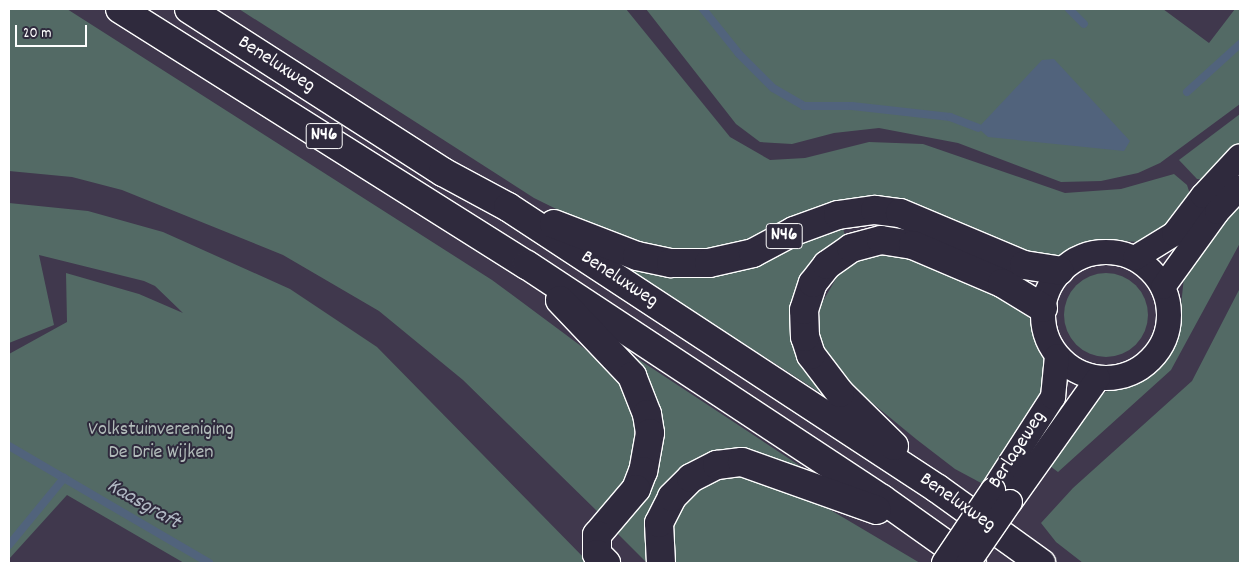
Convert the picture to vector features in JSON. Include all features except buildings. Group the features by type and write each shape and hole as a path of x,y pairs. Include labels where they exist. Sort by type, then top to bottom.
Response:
{"highway":[{"name":"Beneluxweg","path":"120,9 527,265 919,525 970,563"},
{"name":"Beneluxweg","path":"190,9 444,172 508,207 938,488 1041,563"},
{"name":"N46","path":"508,207 637,256 671,263 709,263 753,253 794,231 838,215 876,210 900,213 1024,265 1060,271"},
{"name":"N46","path":"938,488 840,393 811,355 805,338 804,310 813,283 828,265 850,248 881,240 913,245 1002,283 1043,308"},
{"name":"N46","path":"527,265 632,376 647,414 649,442 644,471 636,489 597,535 597,554 606,563"},
{"name":"N46","path":"661,563 659,523 672,497 691,478 717,465 742,462 778,472 919,525"}],"street":[{"path":"1134,258 1174,234 1203,196 1240,156"},
{"path":"1163,287 1217,212 1240,187"},
{"path":"1095,252 1115,252 1134,258 1151,270 1163,287 1169,320 1158,351 1132,372 1098,378 1076,370 1057,356 1045,333 1043,308 1048,288 1060,271 1076,259 1095,252"},
{"name":"Berlageweg","path":"970,563 1001,496 1053,397 1057,356"},
{"name":"Berlageweg","path":"944,563 1098,378"}],"green space":[{"path":"9,9 67,9 492,280 585,349 618,380 633,414 637,453 625,486 599,513 463,380 379,311 283,255 122,190 72,177 9,171"},
{"path":"239,9 626,9 730,137 770,160 805,158 869,142 923,144 1065,193 1121,189 1174,174 1187,185 1192,200 1165,229 1138,242 1110,240 1056,258 1028,256 913,208 692,253 621,241 534,198"},
{"path":"646,9 1163,9 1209,43 1235,9 1240,9 1240,104 1160,163 1138,173 1101,181 1061,182 958,143 879,128 834,133 792,144 760,142 736,124"},
{"path":"1240,114 1240,144 1209,180 1197,179 1179,160"},
{"path":"1240,199 1240,243 1171,370 1058,472 1050,466 1085,412 1105,392 1136,383 1163,365 1178,335 1185,267"},
{"name":"Volkstuinvereniging De Drie Wijken","path":"9,203 88,211 163,232 290,289 377,347 589,563 184,563 67,495 9,559 9,354 67,322 66,273 139,294 183,313 155,286 144,281 39,255 54,325 9,343"},
{"path":"842,225 846,239 802,289 841,406 621,265 797,244"},
{"path":"870,253 908,255 1014,299 1031,320 1046,365 1045,392 983,484 955,469 916,439 854,388 830,362 819,333 820,306 844,265"},
{"path":"1106,273 1122,276 1136,285 1145,299 1148,315 1145,331 1136,345 1122,354 1106,357 1090,354 1076,345 1067,331 1064,315 1067,299 1076,285 1090,276"},
{"path":"1240,288 1240,563 1083,563 1056,542 1041,523 1073,488 1192,381"},
{"path":"629,353 823,481 689,468 653,563 647,563 617,533 652,480"},
{"path":"731,476 759,476 812,499 920,563 672,563 668,536 678,508 700,488"}],"water":[{"path":"1054,59 1130,141 1124,151 988,137 978,128 1042,60"}],"waterway":[{"path":"703,9 739,54 773,88 804,106 852,106 950,117 978,128"},
{"path":"1069,9 1084,24"},
{"path":"1187,92 1240,44"},
{"name":"Kaasgraft","path":"9,446 209,563"},
{"path":"9,545 64,478"}]}
